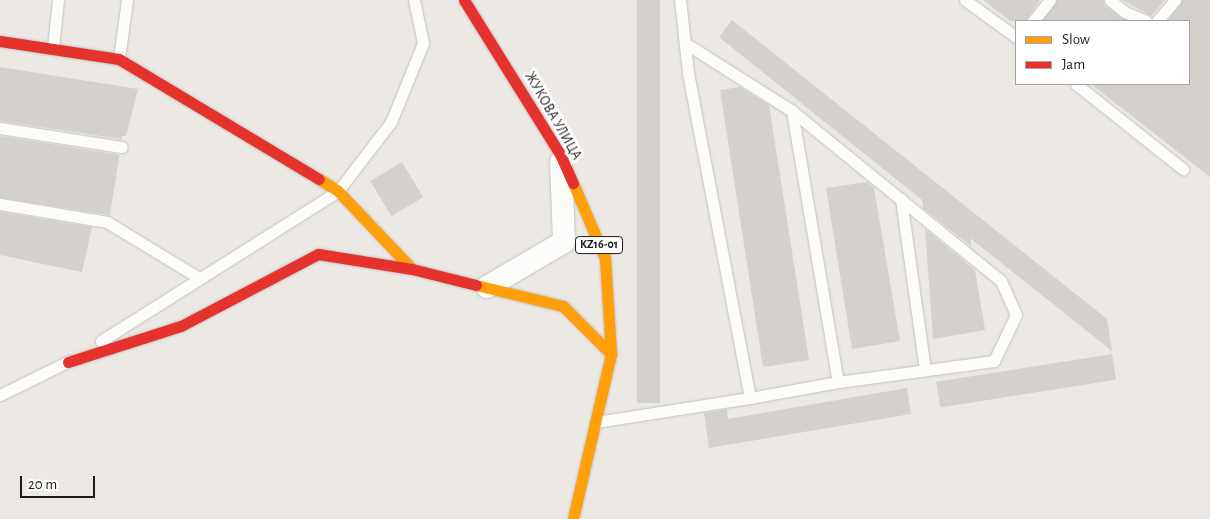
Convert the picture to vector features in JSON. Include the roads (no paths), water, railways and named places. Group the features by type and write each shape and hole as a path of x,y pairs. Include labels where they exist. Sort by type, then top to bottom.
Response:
{"street":[{"name":"ЖУКОВА УЛИЦА","path":"464,0 560,154 605,258 611,354 573,519"},
{"path":"0,41 53,47 119,59 338,190 412,269"},
{"path":"487,287 564,242 560,154"},
{"path":"68,362 181,326 318,254 412,269 563,306 611,354"}],"lane":[{"path":"53,47 58,0"},
{"path":"119,59 127,0"},
{"path":"0,396 68,362 338,190 391,122 423,43 414,0"},
{"path":"680,0 685,43 750,398"},
{"path":"964,0 1015,36"},
{"path":"1034,20 1050,0"},
{"path":"1110,0 1124,12 1144,20"},
{"path":"1157,20 1175,0"},
{"path":"595,422 838,382 994,361 1016,315 1001,281 792,111 685,43"},
{"path":"1077,85 1183,169"},
{"path":"792,111 838,382"},
{"path":"0,128 122,147"},
{"path":"901,199 926,370"},
{"path":"0,204 107,222 199,278"}]}
